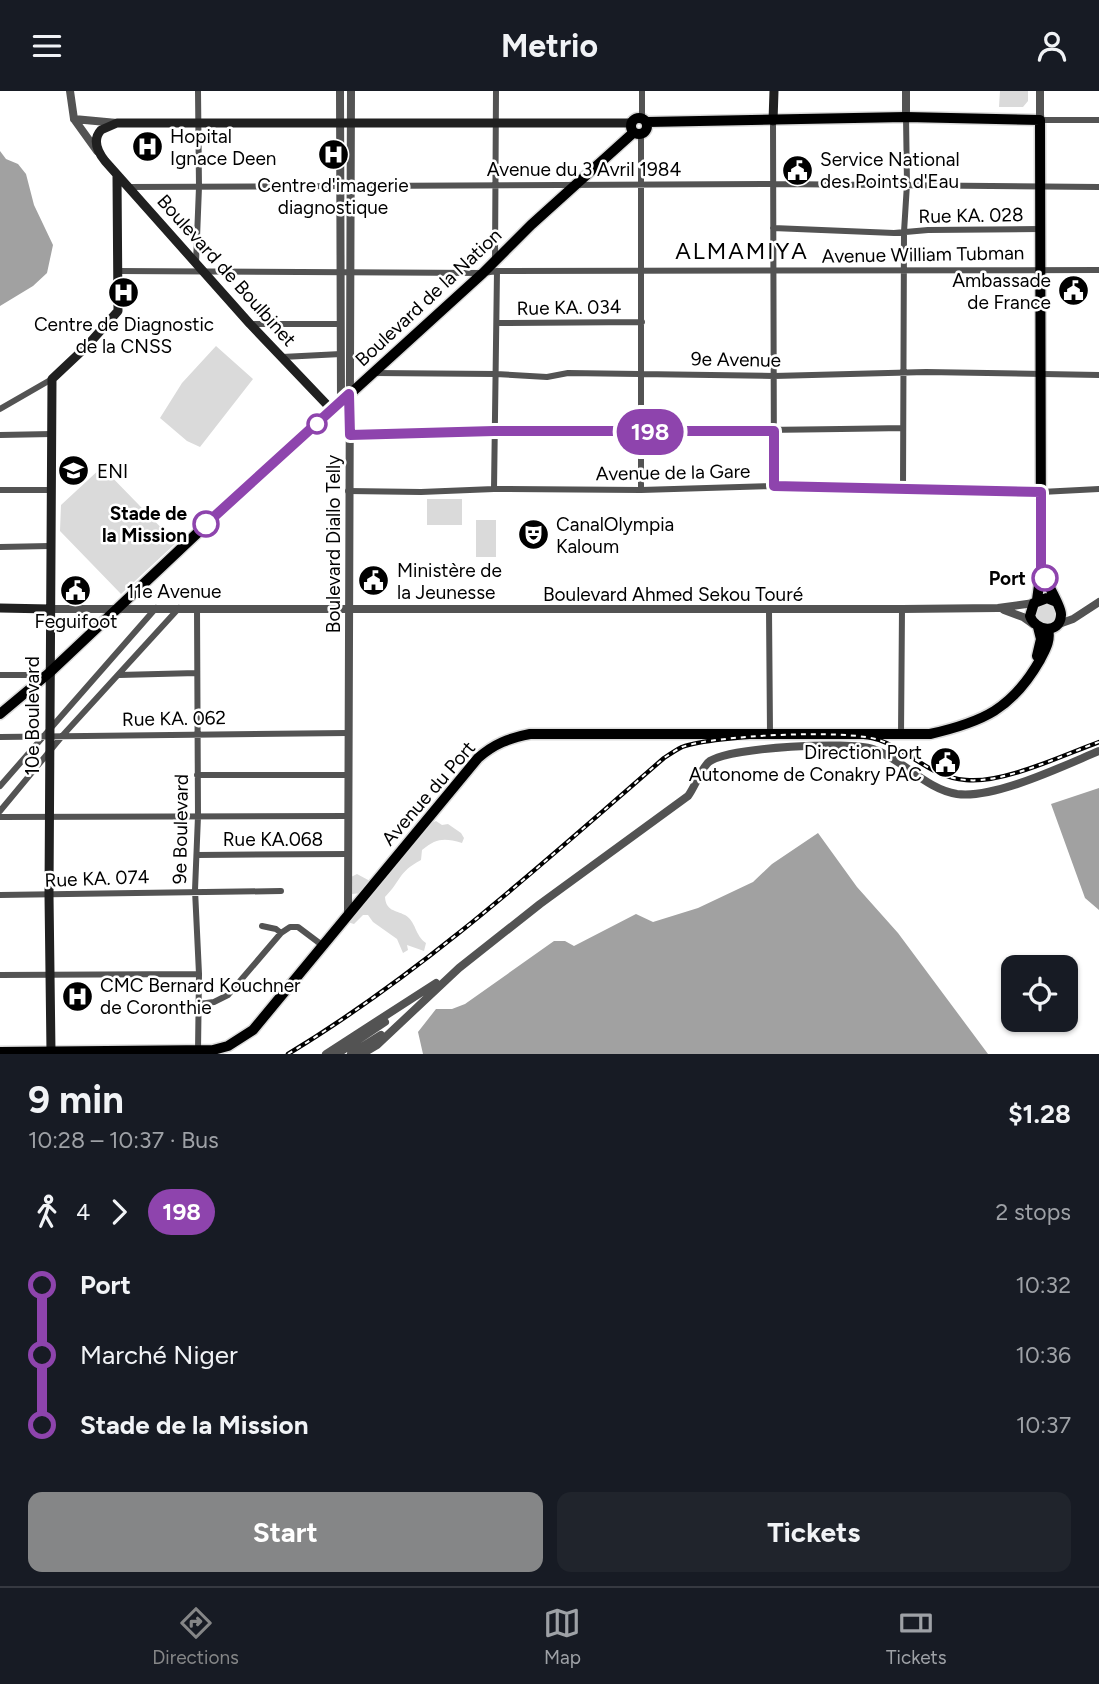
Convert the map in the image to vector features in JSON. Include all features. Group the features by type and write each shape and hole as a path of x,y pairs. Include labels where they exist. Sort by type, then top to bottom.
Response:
{"main road":[{"path":"773,121 774,91"},
{"path":"645,120 773,121 906,117 1040,120 1041,570 1030,616 1044,627 1059,607"},
{"name":"Boulevard de la Nation","path":"0,715 372,373 483,273 496,265 574,185 645,120"},
{"path":"97,151 98,132 107,125 117,123 496,122 635,130"},
{"name":"Boulevard de Boulbinet","path":"97,151 250,324 332,410"},
{"path":"52,379 116,316 119,306 117,176"},
{"name":"10e Boulevard","path":"51,1053 50,753 47,674 52,379"},
{"path":"1041,570 1059,607"},
{"path":"1035,601 1047,598 1059,607"},
{"name":"11e Avenue","path":"0,608 50,609"},
{"name":"Avenue du Port","path":"0,1052 198,1051 228,1046 253,1030 478,758 504,740 530,734 930,734 985,716 1012,699 1030,676 1040,650 1044,627"}],"street":[{"path":"70,91 74,119 97,151"},
{"path":"198,91 199,267"},
{"path":"340,91 341,402"},
{"name":"Boulevard Diallo Telly","path":"348,913 351,91"},
{"path":"494,489 497,323 496,91"},
{"path":"642,91 645,120"},
{"path":"903,489 906,91"},
{"path":"1040,91 1040,120 1099,120"},
{"path":"74,119 117,123"},
{"path":"773,121 774,486"},
{"path":"635,130 643,186 641,490"},
{"name":"Avenue du 3 Avril 1984","path":"128,187 773,184 1099,187"},
{"name":"Rue KA. 028","path":"773,228 904,232 1040,229"},
{"name":"Avenue William Tubman","path":"496,265 642,271 1040,268 1099,270"},
{"path":"118,271 199,267 483,273"},
{"name":"Rue KA. 034","path":"497,323 642,322"},
{"path":"250,324 341,324"},
{"path":"282,357 341,354"},
{"name":"9e Avenue","path":"372,373 547,377 568,373 774,376 903,373 1099,375"},
{"path":"0,409 52,379"},
{"path":"350,435 494,431 903,428"},
{"path":"0,435 52,434"},
{"name":"Avenue de la Gare","path":"348,491 641,490 774,486 1041,492 1099,489"},
{"path":"0,490 51,491"},
{"path":"0,547 50,547"},
{"name":"Boulevard Ahmed Sekou Touré","path":"349,608 902,610 998,608 1035,601"},
{"path":"1044,627 1073,619 1099,602"},
{"path":"1059,607 1073,619"},
{"path":"0,786 49,734 156,608"},
{"path":"0,811 63,736 179,608"},
{"name":"9e Boulevard","path":"197,608 198,816 195,890 199,974 198,1051"},
{"name":"11e Avenue","path":"50,609 349,608"},
{"name":"Boulevard Ahmed Sekou Touré","path":"998,608 1044,627"},
{"path":"769,610 771,733"},
{"path":"901,734 902,610"},
{"path":"118,675 197,673"},
{"path":"0,675 47,674"},
{"name":"Rue KA. 062","path":"0,737 49,734 348,733"},
{"path":"362,1054 377,1045 459,968 540,904 688,796 709,762 733,752 859,745 889,756 913,774 945,791 972,795 1040,776 1099,751"},
{"path":"197,775 348,775"},
{"path":"0,817 348,816"},
{"name":"Rue KA.068","path":"197,855 348,855"},
{"name":"Rue KA. 074","path":"0,895 195,890 281,891"},
{"path":"262,926 281,933"},
{"path":"199,1004 214,1002 228,995 281,933 290,927 298,926 323,946"},
{"path":"326,1054 459,968"},
{"path":"0,975 199,974"},
{"path":"337,1054 432,986"},
{"path":"351,1054 374,1040 418,1005"}],"shaded area":[{"path":"1000,91 1028,91 1028,101 1023,107 999,107"},
{"path":"0,151 6,159 18,164 26,174 34,205 53,245 47,273 33,286 0,306"},
{"path":"216,346 253,379 200,447 187,441 160,418 182,383"},
{"name":"Stade de la Mission","path":"102,467 176,543 121,594 60,531 61,505"},
{"path":"427,499 462,499 462,525 427,525"},
{"path":"476,520 496,520 496,557 476,557"},
{"path":"1045,603 1053,606 1056,614 1053,622 1045,625 1037,622 1034,614 1037,606"},
{"path":"1099,788 1099,910 1085,898 1051,804"},
{"path":"436,821 442,825 448,824 464,838 462,843 441,840 427,846 422,850 421,860 404,873 385,897 389,908 409,918 426,943 424,951 407,945 408,950 403,953 397,939 373,922 368,915 363,915 354,924 347,922 361,893 352,894 351,877 357,874 370,881 425,826"},
{"path":"818,833 857,887 898,933 988,1054 423,1054 418,1032 436,1009 452,1009 465,1004 554,941 565,941 574,946 636,914 653,922 698,908 753,882 772,864"}],"railway":[{"path":"288,1054 339,1022 436,951 664,758 682,747 722,739 781,735 863,737 890,745 941,774 966,780 981,780 1015,773 1099,742"}],"bus line":[{"name":"198","path":"206,524 349,394 350,435 494,431 774,431 774,486 1041,492 1041,570 1045,578"}],"place":[{"name":"Hopital Ignace Deen","path":"147,147"},
{"name":"Centre d'imagerie diagnostique","path":"333,154"},
{"name":"Service National des Points d'Eau","path":"797,170"},
{"name":"Ambassade de France","path":"1074,291"},
{"name":"Centre de Diagnostic de la CNSS","path":"124,293"},
{"name":"ENI","path":"74,471"},
{"name":"Stade de la Mission","path":"206,524"},
{"name":"CanalOlympia Kaloum","path":"533,535"},
{"name":"Port","path":"1045,578"},
{"name":"Ministère de la Jeunesse","path":"374,581"},
{"name":"Feguifoot","path":"76,590"},
{"name":"Direction Port Autonome de Conakry PAC","path":"945,763"},
{"name":"CMC Bernard Kouchner de Coronthie","path":"77,996"}],"district":[{"name":"ALMAMIYA","path":"742,251"}]}
